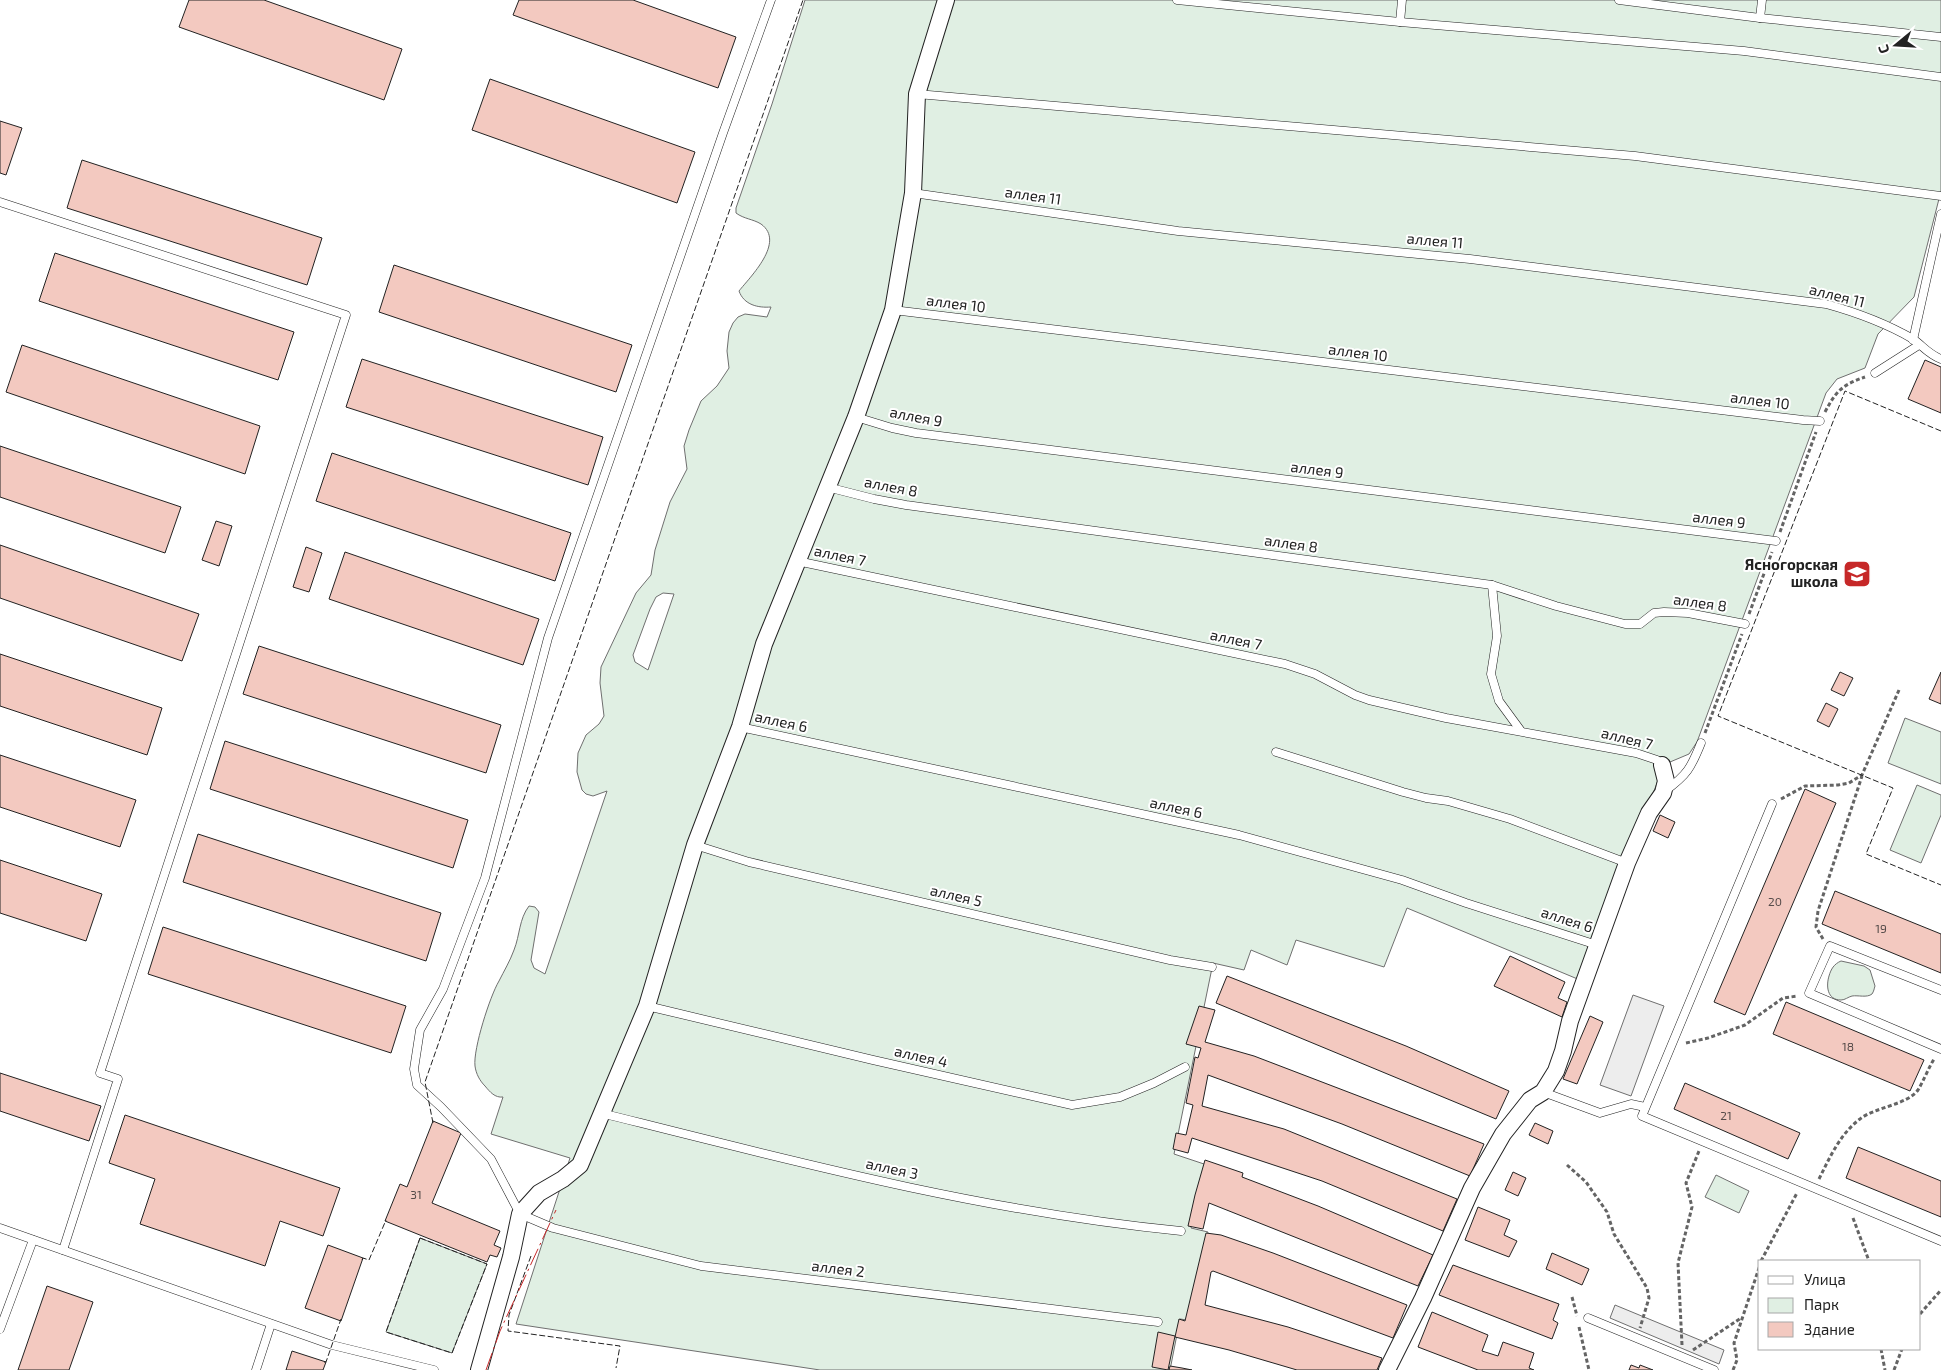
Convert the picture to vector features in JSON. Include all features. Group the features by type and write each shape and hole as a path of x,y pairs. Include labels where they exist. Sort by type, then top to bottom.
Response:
{"street":[{"path":"479,1370 511,1257 520,1214 539,1193 563,1179 580,1165 647,1006 695,845 740,727 764,644 856,416 893,310 912,193 918,94 946,0"},
{"path":"1387,1370 1423,1298 1472,1188 1522,1108 1530,1100 1543,1092 1556,1071 1570,1021 1627,863 1649,813 1664,793 1666,781 1662,765"}],"lane":[{"path":"520,1214 491,1159 417,1085 414,1069 420,1030 443,989 485,878 548,638 771,0"},
{"path":"1177,0 1400,22 1744,51 1941,76"},
{"path":"1400,22 1402,0"},
{"path":"1619,0 1760,18 1941,37"},
{"path":"1760,18 1762,0"},
{"path":"918,94 1634,156 1941,196"},
{"name":"аллея 11","path":"912,193 1178,231 1470,259 1826,304 1850,310 1916,342 1925,351 1941,359"},
{"path":"0,202 346,314 100,1073 118,1079 63,1250"},
{"path":"1875,373 1916,342 1941,214"},
{"name":"аллея 10","path":"893,310 1820,421"},
{"name":"аллея 9","path":"856,416 892,428 916,433 1776,541"},
{"name":"аллея 8","path":"827,487 906,505 1492,585 1556,606 1625,624 1640,624 1654,613 1664,612 1688,613 1745,624"},
{"name":"аллея 7","path":"797,561 1285,664 1315,674 1355,695 1369,700 1446,718 1636,753 1657,760 1662,765"},
{"path":"1492,585 1498,636 1491,674 1499,701 1521,731"},
{"name":"аллея 6","path":"740,727 1239,835 1402,880 1466,903 1599,945"},
{"path":"1664,793 1683,779 1701,743"},
{"path":"1276,752 1403,792 1448,801 1510,819 1627,863"},
{"path":"1772,804 1642,1116 1941,1242"},
{"name":"аллея 5","path":"695,845 758,864 1170,960 1212,967"},
{"path":"1940,1049 1810,993 1830,946 1941,990"},
{"name":"аллея 4","path":"647,1006 873,1060 1072,1104 1120,1097 1154,1083 1185,1067"},
{"path":"1543,1092 1600,1113 1631,1104 1645,1107"},
{"name":"аллея 3","path":"601,1113 796,1162 1016,1208 1141,1227 1181,1231"},
{"name":"аллея 2","path":"520,1214 553,1228 702,1266 1158,1322"},
{"path":"0,1228 332,1345 434,1370"},
{"path":"0,1329 33,1240"},
{"path":"1588,1318 1714,1370"},
{"path":"256,1370 271,1324"}],"path":[{"path":"1830,946 1816,927 1818,911 1862,775 1899,690"},
{"path":"1772,804 1805,786 1849,783 1862,775"},
{"path":"1670,1047 1708,1038 1745,1024 1783,998 1810,993"},
{"path":"1814,1188 1833,1151 1847,1130 1861,1118 1900,1102 1917,1091 1940,1049"},
{"path":"1682,1357 1678,1263 1692,1207 1686,1183 1703,1142"},
{"path":"1567,1165 1586,1182 1607,1212 1614,1234 1647,1288 1648,1298 1637,1338"},
{"path":"1763,1260 1802,1183"},
{"path":"1846,1202 1869,1260"},
{"path":"1733,1370 1737,1360 1734,1343 1758,1271"},
{"path":"1921,1313 1941,1290"},
{"path":"1572,1297 1589,1370"},
{"path":"1682,1357 1742,1318"},
{"path":"1881,1350 1885,1370"},
{"path":"1894,1370 1902,1350"}],"green space":[{"path":"805,0 1941,0 1941,191 1914,297 1878,334 1865,368 1837,379 1826,393 1697,742 1689,754 1670,762 1661,773 1580,980 1407,908 1384,967 1296,940 1287,965 1251,950 1244,970 1213,963 1174,1154 1207,1165 1191,1228 1208,1232 1187,1320 1180,1319 1170,1370 820,1370 516,1324 570,1158 491,1134 503,1097 493,1094 478,1077 475,1066 477,1048 491,998 512,954 523,916 529,906 535,907 539,912 531,960 534,968 545,974 607,791 593,796 586,794 582,790 577,772 578,753 586,735 599,724 604,716 600,683 601,667 636,593 651,575 655,550 670,502 687,469 684,446 689,430 701,401 717,386 729,368 727,351 729,332 733,323 738,317 745,314 767,317 771,307 752,305 744,300 739,291 764,259 770,240 768,231 761,224 739,215 736,213 736,208","holes":["663,593 674,594 648,670 635,662 633,655 656,597"]},
{"path":"1905,718 1941,732 1941,784 1888,763"},
{"path":"1917,785 1941,795 1941,815 1921,863 1890,850"},
{"path":"1841,961 1864,966 1870,970 1875,986 1872,994 1852,996 1844,1000 1833,998 1830,995 1828,988 1829,976 1833,967"},
{"path":"1716,1175 1749,1191 1739,1213 1705,1197"},
{"path":"420,1238 487,1264 452,1353 386,1332"}],"shaded area":[{"path":"1633,995 1664,1006 1631,1096 1600,1085"},
{"path":"1615,1305 1724,1350 1719,1364 1610,1318"}],"building":[{"path":"189,0 264,0 402,49 384,100 179,27"},
{"path":"519,0 633,0 736,37 718,88 513,15"},
{"path":"490,79 695,152 677,203 472,130"},
{"path":"0,121 22,128 6,175 0,173"},
{"path":"82,160 322,238 307,285 67,208"},
{"path":"55,253 294,332 278,380 39,301"},
{"path":"394,265 632,345 616,392 379,312"},
{"path":"22,345 260,426 245,474 6,392"},
{"path":"362,359 603,437 588,485 346,407"},
{"path":"1925,360 1941,367 1941,413 1908,399"},
{"path":"0,446 181,507 165,553 0,497"},
{"path":"332,453 571,533 555,581 316,501"},
{"path":"216,521 232,526 219,566 202,560"},
{"path":"0,545 199,614 182,661 0,598"},
{"path":"306,547 322,553 309,592 293,587"},
{"path":"345,552 539,619 523,665 329,599"},
{"path":"259,646 501,725 486,773 243,694"},
{"path":"0,654 162,708 147,755 0,706"},
{"path":"1840,672 1853,678 1844,696 1831,690"},
{"path":"1941,672 1941,704 1929,699"},
{"path":"1826,703 1838,709 1829,727 1817,721"},
{"path":"225,741 468,820 453,868 210,789"},
{"path":"0,755 136,800 120,847 0,807"},
{"path":"1805,789 1836,803 1745,1015 1714,1002"},
{"path":"1660,815 1675,822 1668,838 1653,831"},
{"path":"198,834 441,913 426,961 183,882"},
{"path":"0,860 102,894 86,941 0,913"},
{"path":"1835,891 1941,934 1941,973 1822,924"},
{"path":"163,927 406,1006 391,1053 148,974"},
{"path":"1510,956 1565,982 1558,998 1567,1002 1562,1017 1494,986"},
{"path":"1227,976 1406,1046 1509,1091 1496,1119 1216,1003"},
{"path":"1786,1002 1924,1060 1910,1091 1773,1034"},
{"path":"1199,1006 1215,1010 1205,1042 1254,1056 1484,1144 1470,1176 1342,1124 1208,1075 1202,1106 1284,1129 1457,1199 1443,1231 1322,1181 1192,1138 1188,1153 1173,1149 1176,1133 1186,1135 1193,1105 1186,1103 1195,1057 1198,1058 1201,1048 1186,1044"},
{"path":"1590,1016 1603,1022 1577,1084 1563,1079"},
{"path":"0,1073 101,1106 89,1141 0,1111"},
{"path":"1685,1083 1800,1133 1788,1159 1674,1109"},
{"path":"125,1115 340,1188 323,1236 280,1221 265,1266 140,1224 155,1179 109,1163"},
{"path":"433,1121 461,1133 432,1203 500,1231 494,1245 501,1248 497,1257 490,1255 487,1262 385,1221 400,1184 407,1187"},
{"path":"1535,1123 1553,1131 1548,1144 1529,1135"},
{"path":"1858,1147 1941,1181 1941,1217 1846,1178"},
{"path":"1205,1160 1243,1173 1242,1177 1318,1206 1433,1255 1418,1286 1209,1203 1203,1229 1188,1226"},
{"path":"1513,1172 1526,1178 1518,1196 1505,1190"},
{"path":"1478,1207 1510,1220 1504,1235 1517,1241 1509,1257 1465,1240"},
{"path":"1206,1233 1221,1235 1273,1253 1407,1305 1393,1338 1213,1271 1211,1272 1205,1305 1288,1327 1382,1358 1377,1370 1297,1370 1229,1350 1175,1337 1179,1319 1185,1321"},
{"path":"328,1245 363,1258 341,1321 305,1308"},
{"path":"1552,1253 1589,1269 1582,1285 1546,1269"},
{"path":"1453,1265 1559,1304 1553,1320 1558,1323 1552,1339 1439,1295"},
{"path":"47,1286 93,1302 69,1370 18,1370"},
{"path":"1432,1312 1488,1335 1482,1351 1498,1356 1503,1342 1534,1353 1529,1368 1534,1370 1478,1370 1418,1347"},
{"path":"1158,1332 1175,1336 1168,1370 1152,1367"},
{"path":"292,1351 326,1362 323,1370 286,1370"},
{"path":"1631,1365 1639,1368 1640,1365 1653,1370 1629,1370"},
{"path":"1170,1366 1182,1368 1192,1370 1169,1370"}],"fence":[{"path":"433,1123 425,1082 803,0"},
{"path":"1941,431 1845,391 1718,716 1893,788 1866,854 1941,885"},
{"path":"362,1260 363,1258 369,1260 386,1220"},
{"path":"420,1238 487,1264 452,1353 386,1332 420,1238"},
{"path":"531,1256 509,1315 508,1331 620,1346 616,1368"},
{"path":"324,1362 326,1362 341,1319"}],"power":[{"path":"486,1370 500,1331 556,1210"}],"place":[{"name":"Ясногорская школа","path":"1857,574"}]}
